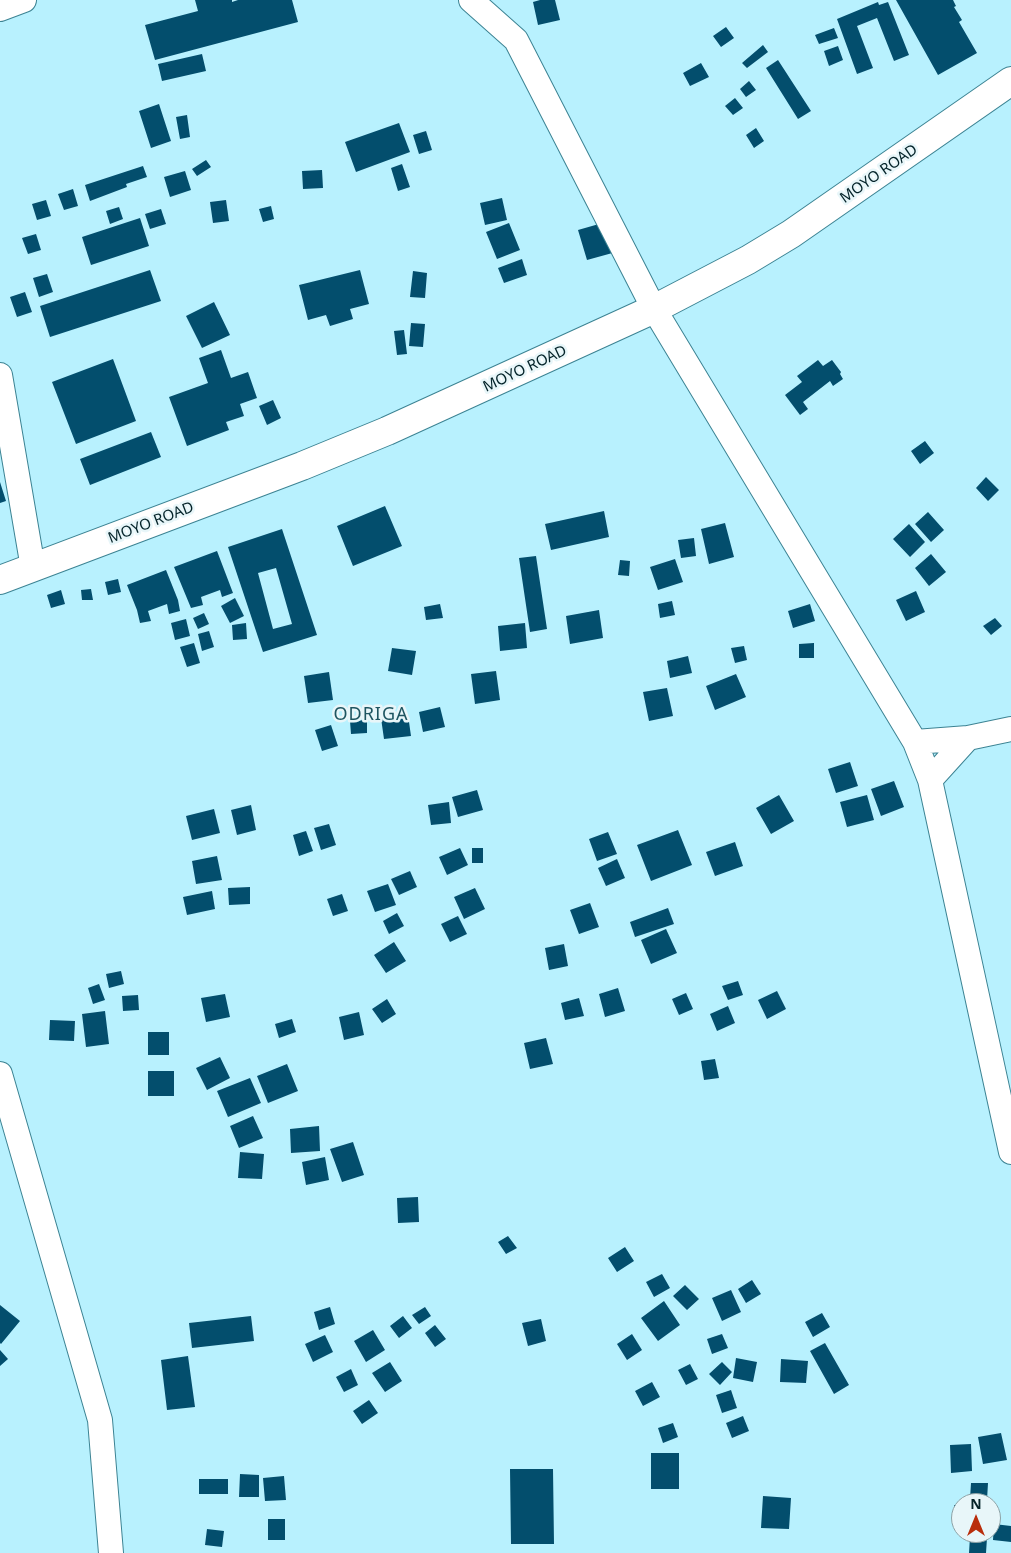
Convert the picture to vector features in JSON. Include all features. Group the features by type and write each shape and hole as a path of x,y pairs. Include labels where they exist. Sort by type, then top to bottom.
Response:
{"main road":[{"name":"MOYO ROAD","path":"0,580 387,432 654,309 748,260 791,234 1011,81"}],"street":[{"path":"0,9 24,0"},
{"path":"472,0 516,40 654,309 915,742 930,780 1011,1152"},
{"path":"0,375 33,568"},
{"path":"915,742 968,738 1011,729"},
{"path":"930,780 968,738"},
{"path":"0,1074 100,1420 112,1553"}],"building":[{"path":"195,0 232,0 232,2 238,0 292,0 298,22 155,60 145,25 198,11"},
{"path":"555,0 560,20 538,25 533,2"},
{"path":"896,0 953,0 956,6 954,7 962,20 959,22 977,53 938,75"},
{"path":"878,2 879,5 888,2 909,55 894,61 877,18 857,26 873,68 857,74 837,19"},
{"path":"726,27 734,38 721,47 713,36"},
{"path":"834,28 838,38 819,44 815,35"},
{"path":"763,45 768,52 747,68 742,63"},
{"path":"838,46 843,60 829,66 824,51"},
{"path":"202,54 206,71 162,81 158,64"},
{"path":"778,60 811,111 798,119 766,68"},
{"path":"701,63 709,77 690,86 683,73"},
{"path":"749,81 756,90 746,97 740,89"},
{"path":"735,98 743,108 733,115 725,106"},
{"path":"159,104 171,141 151,148 139,111"},
{"path":"187,115 190,137 180,139 176,117"},
{"path":"399,123 410,152 356,172 345,142"},
{"path":"756,128 764,141 754,148 746,135"},
{"path":"426,131 432,150 419,154 413,135"},
{"path":"206,160 211,167 197,176 192,169"},
{"path":"402,164 410,187 398,191 391,168"},
{"path":"143,166 147,177 126,184 127,187 90,201 85,185"},
{"path":"322,170 323,188 303,189 302,171"},
{"path":"185,171 191,190 170,197 164,177"},
{"path":"73,189 78,206 64,210 58,194"},
{"path":"502,198 507,220 485,225 480,203"},
{"path":"46,200 51,216 37,220 32,204"},
{"path":"226,200 229,221 213,223 210,202"},
{"path":"271,206 274,219 263,222 259,209"},
{"path":"119,207 123,219 110,224 106,211"},
{"path":"161,209 166,224 150,229 145,214"},
{"path":"140,218 149,246 91,265 82,237"},
{"path":"606,222 616,252 587,260 578,230"},
{"path":"509,223 520,250 497,259 486,232"},
{"path":"36,234 41,250 28,254 22,238"},
{"path":"522,259 527,275 504,283 498,268"},
{"path":"150,270 161,301 50,337 40,306"},
{"path":"360,270 369,304 350,309 353,319 330,326 326,315 308,320 299,285"},
{"path":"413,271 427,273 425,298 410,297"},
{"path":"47,274 53,292 39,297 33,278"},
{"path":"25,292 32,312 17,317 10,297"},
{"path":"214,302 230,335 202,348 186,316"},
{"path":"411,323 425,324 423,347 409,346"},
{"path":"404,330 407,354 397,355 394,331"},
{"path":"221,350 231,378 248,372 257,398 240,404 244,416 226,422 229,430 187,446 169,397 208,383 199,358"},
{"path":"113,359 136,421 76,444 52,382"},
{"path":"818,360 823,366 832,360 841,372 840,374 843,379 833,386 830,381 803,402 808,409 800,415 785,395 802,382 797,376"},
{"path":"273,400 281,418 267,425 259,406"},
{"path":"151,432 161,457 90,485 80,459"},
{"path":"925,441 934,453 920,464 911,451"},
{"path":"986,477 999,490 988,501 976,488"},
{"path":"0,482 6,501 0,503"},
{"path":"385,506 402,546 353,566 337,526"},
{"path":"604,511 609,537 551,550 545,524"},
{"path":"928,512 944,530 931,542 915,524"},
{"path":"725,523 734,557 709,564 701,529"},
{"path":"909,524 925,542 910,557 893,539"},
{"path":"282,529 317,635 263,652 228,547","holes":["276,568 292,624 273,629 258,573"]},
{"path":"694,538 696,556 681,558 678,540"},
{"path":"217,551 233,593 222,597 220,590 201,597 203,605 191,608 174,567"},
{"path":"931,554 946,572 929,586 915,568"},
{"path":"536,556 547,629 530,632 519,558"},
{"path":"675,559 683,582 658,590 650,567"},
{"path":"620,560 630,561 629,576 618,575"},
{"path":"166,570 178,600 180,611 169,614 167,604 148,611 151,621 140,623 127,585"},
{"path":"118,579 121,592 108,595 105,582"},
{"path":"91,589 93,600 82,600 81,590"},
{"path":"61,590 65,604 51,608 47,595"},
{"path":"916,591 925,612 906,621 896,600"},
{"path":"235,598 244,616 230,623 221,606"},
{"path":"672,601 675,615 660,618 658,604"},
{"path":"440,604 443,618 426,620 424,607"},
{"path":"810,604 815,621 793,628 788,611"},
{"path":"599,610 603,638 570,644 566,616"},
{"path":"204,613 209,624 198,629 193,618"},
{"path":"995,618 1002,626 991,635 983,626"},
{"path":"186,619 190,636 175,640 171,623"},
{"path":"246,623 247,639 233,640 232,625"},
{"path":"525,623 527,648 500,651 498,626"},
{"path":"209,631 214,647 202,651 198,634"},
{"path":"194,643 200,663 187,667 180,647"},
{"path":"814,643 814,658 799,658 799,644"},
{"path":"744,646 747,660 735,663 731,648"},
{"path":"392,648 416,651 412,675 388,671"},
{"path":"688,656 692,673 670,678 667,661"},
{"path":"496,671 500,700 475,704 471,674"},
{"path":"329,672 333,700 308,703 304,676"},
{"path":"736,674 746,697 715,710 706,686"},
{"path":"667,688 673,716 649,721 643,692"},
{"path":"440,707 445,727 423,732 419,712"},
{"path":"408,715 411,736 384,739 381,718"},
{"path":"367,720 367,733 351,734 350,721"},
{"path":"331,725 338,746 322,751 315,730"},
{"path":"850,762 858,786 836,793 828,769"},
{"path":"894,781 904,807 881,816 871,789"},
{"path":"477,790 483,810 458,817 452,797"},
{"path":"779,795 794,821 771,834 756,808"},
{"path":"867,795 874,820 847,827 840,802"},
{"path":"449,802 451,823 431,825 428,805"},
{"path":"251,805 256,830 237,835 231,810"},
{"path":"214,809 220,833 192,840 186,816"},
{"path":"329,824 336,845 321,850 314,828"},
{"path":"678,830 692,865 651,881 637,845"},
{"path":"306,831 313,851 299,856 293,835"},
{"path":"608,832 617,854 597,861 589,839"},
{"path":"735,842 743,866 715,876 706,852"},
{"path":"460,848 468,865 447,875 439,857"},
{"path":"472,848 483,848 483,863 472,863"},
{"path":"217,856 222,880 196,884 192,861"},
{"path":"617,859 625,878 606,886 598,868"},
{"path":"410,871 417,887 399,895 391,879"},
{"path":"388,884 396,905 375,912 367,891"},
{"path":"250,887 250,904 229,905 228,888"},
{"path":"475,888 485,909 464,919 454,897"},
{"path":"212,891 215,909 187,915 183,897"},
{"path":"342,894 348,911 333,916 327,899"},
{"path":"590,903 599,927 579,934 570,910"},
{"path":"668,908 674,924 635,937 630,922"},
{"path":"397,913 404,926 389,934 383,921"},
{"path":"458,916 467,934 450,942 441,924"},
{"path":"666,929 677,953 651,964 641,940"},
{"path":"394,942 406,961 386,973 374,955"},
{"path":"564,944 568,966 549,970 545,948"},
{"path":"121,971 124,984 109,988 106,974"},
{"path":"738,981 743,995 728,1000 722,986"},
{"path":"99,984 105,1000 93,1004 88,988"},
{"path":"618,988 625,1011 605,1017 599,994"},
{"path":"777,991 786,1009 767,1019 758,1000"},
{"path":"686,993 693,1009 679,1015 672,999"},
{"path":"225,994 230,1017 206,1022 201,998"},
{"path":"138,995 139,1010 123,1011 122,996"},
{"path":"579,998 584,1016 565,1020 561,1003"},
{"path":"387,999 396,1014 382,1023 372,1009"},
{"path":"728,1006 735,1023 717,1031 710,1014"},
{"path":"105,1011 109,1044 86,1047 82,1014"},
{"path":"359,1012 364,1035 344,1040 339,1017"},
{"path":"292,1019 296,1032 279,1038 275,1024"},
{"path":"50,1020 75,1021 74,1041 49,1040"},
{"path":"148,1032 169,1032 169,1055 148,1055"},
{"path":"546,1038 553,1064 530,1069 524,1043"},
{"path":"220,1057 230,1078 207,1090 196,1068"},
{"path":"715,1059 719,1078 704,1080 701,1061"},
{"path":"287,1064 298,1091 268,1103 257,1076"},
{"path":"148,1071 174,1071 174,1096 148,1096"},
{"path":"250,1078 261,1103 228,1117 217,1091"},
{"path":"253,1116 263,1138 239,1148 230,1126"},
{"path":"319,1126 320,1151 291,1153 290,1129"},
{"path":"353,1142 364,1175 342,1182 330,1149"},
{"path":"240,1152 264,1154 262,1179 238,1178"},
{"path":"325,1157 329,1180 306,1185 302,1162"},
{"path":"418,1197 419,1222 398,1223 397,1198"},
{"path":"508,1236 517,1248 506,1254 498,1242"},
{"path":"625,1247 634,1261 617,1272 608,1258"},
{"path":"662,1274 670,1288 654,1297 646,1282"},
{"path":"752,1280 761,1294 746,1303 738,1289"},
{"path":"685,1285 699,1299 687,1310 673,1296"},
{"path":"731,1290 741,1312 722,1321 712,1298"},
{"path":"664,1301 680,1325 658,1341 641,1318"},
{"path":"0,1305 20,1321 1,1344 0,1343"},
{"path":"330,1307 335,1324 319,1330 314,1312"},
{"path":"425,1307 431,1316 419,1324 412,1315"},
{"path":"822,1313 830,1327 813,1337 805,1322"},
{"path":"251,1316 254,1341 192,1348 189,1323"},
{"path":"403,1316 412,1328 399,1338 390,1326"},
{"path":"541,1319 546,1341 528,1346 522,1323"},
{"path":"435,1325 446,1339 435,1347 425,1333"},
{"path":"373,1330 385,1350 366,1362 354,1341"},
{"path":"632,1334 642,1350 627,1360 617,1344"},
{"path":"722,1334 728,1348 712,1354 707,1339"},
{"path":"325,1335 333,1352 313,1362 305,1344"},
{"path":"825,1343 849,1385 834,1394 810,1351"},
{"path":"0,1350 8,1359 0,1366"},
{"path":"188,1356 195,1407 167,1410 161,1360"},
{"path":"736,1358 757,1362 753,1382 733,1378"},
{"path":"781,1359 808,1361 806,1383 780,1382"},
{"path":"390,1362 402,1381 385,1392 372,1373"},
{"path":"722,1362 732,1372 720,1385 709,1374"},
{"path":"690,1364 698,1379 686,1385 678,1370"},
{"path":"351,1369 358,1385 344,1392 336,1377"},
{"path":"652,1382 660,1397 643,1406 635,1391"},
{"path":"731,1390 737,1408 722,1413 716,1395"},
{"path":"369,1400 378,1413 362,1424 353,1411"},
{"path":"743,1416 749,1431 732,1438 726,1423"},
{"path":"673,1423 678,1437 663,1443 658,1428"},
{"path":"1001,1433 1007,1460 983,1464 978,1437"},
{"path":"971,1444 972,1471 951,1473 950,1445"},
{"path":"651,1453 679,1453 679,1489 651,1489"},
{"path":"510,1469 553,1469 554,1544 511,1544"},
{"path":"240,1474 259,1475 259,1497 239,1497"},
{"path":"284,1476 286,1500 265,1501 263,1478"},
{"path":"199,1479 228,1479 228,1494 199,1494"},
{"path":"971,1483 988,1483 987,1493 970,1493"},
{"path":"763,1496 791,1498 789,1529 761,1528"},
{"path":"268,1519 285,1519 285,1540 268,1540"},
{"path":"1001,1525 1011,1526 1011,1542 1001,1541"},
{"path":"207,1529 224,1531 222,1547 205,1545"},
{"path":"970,1543 987,1543 986,1553 969,1553"}],"district":[{"name":"ODRIGA","path":"371,715"}]}
